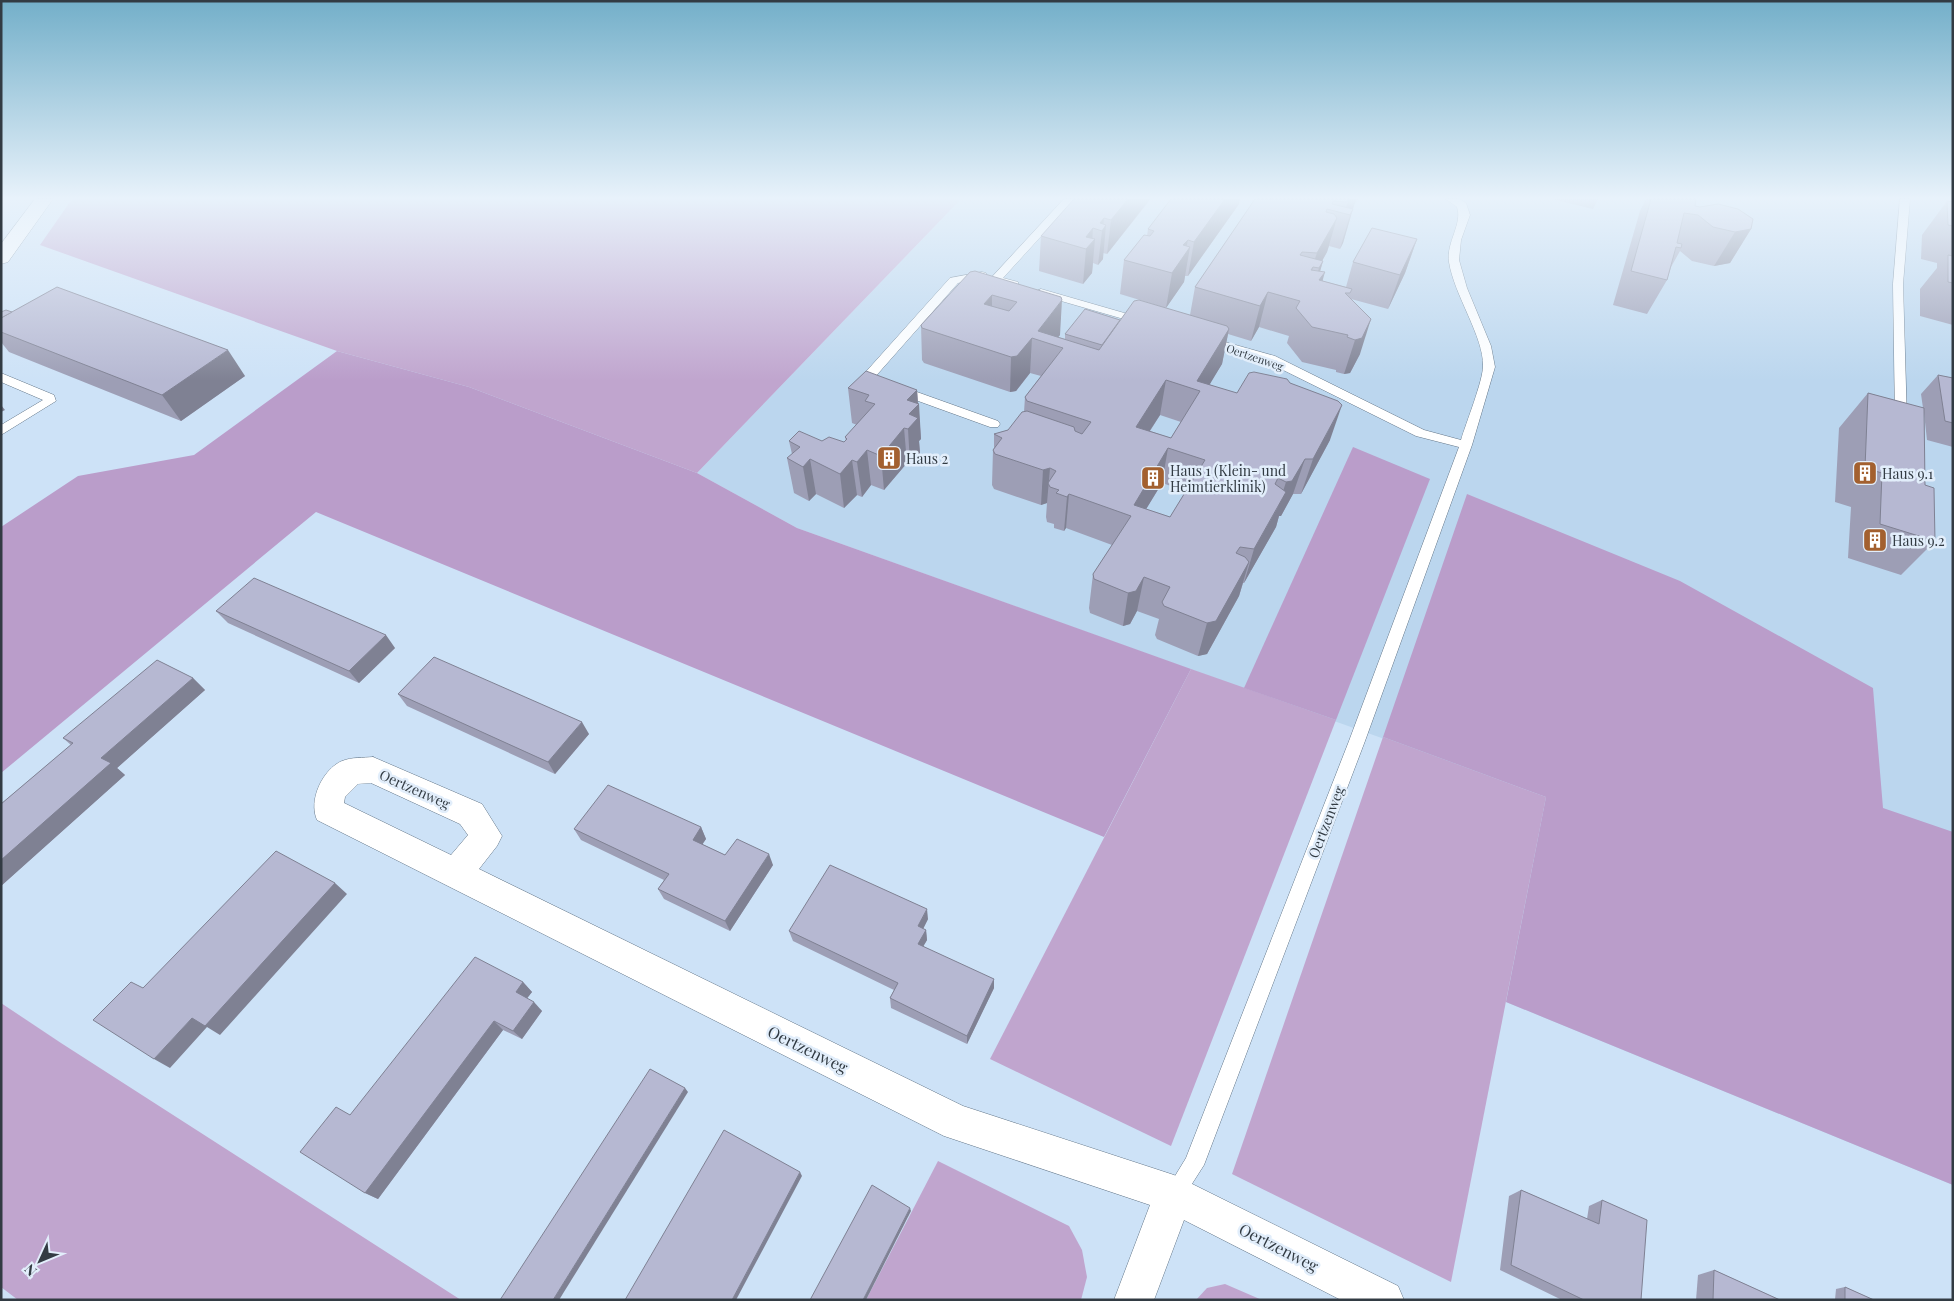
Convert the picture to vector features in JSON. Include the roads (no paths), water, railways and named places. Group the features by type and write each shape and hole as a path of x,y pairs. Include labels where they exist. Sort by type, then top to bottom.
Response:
{"street":[{"name":"Oertzenweg","path":"454,874 957,1123 1174,1194 1384,1300"},
{"path":"1134,1300 1174,1194"}],"lane":[{"path":"996,279 1014,260"},
{"name":"Oertzenweg","path":"1174,1194 1194,1165 1357,741 1466,445 1489,367 1485,346 1461,288 1454,260"},
{"path":"1900,260 1898,284 1901,423"},
{"path":"994,424 867,378 954,280 980,275 1157,326"},
{"name":"Oertzenweg","path":"1195,337 1271,359 1420,433 1466,445"},
{"path":"1,377 50,398 50,400 1,431"}],"place":[{"name":"Haus 2","path":"889,458"},
{"name":"Haus 9.1","path":"1865,473"},
{"name":"Haus 1 (Klein- und Heimtierklinik)","path":"1153,478"},
{"name":"Haus 9.2","path":"1875,540"}]}
